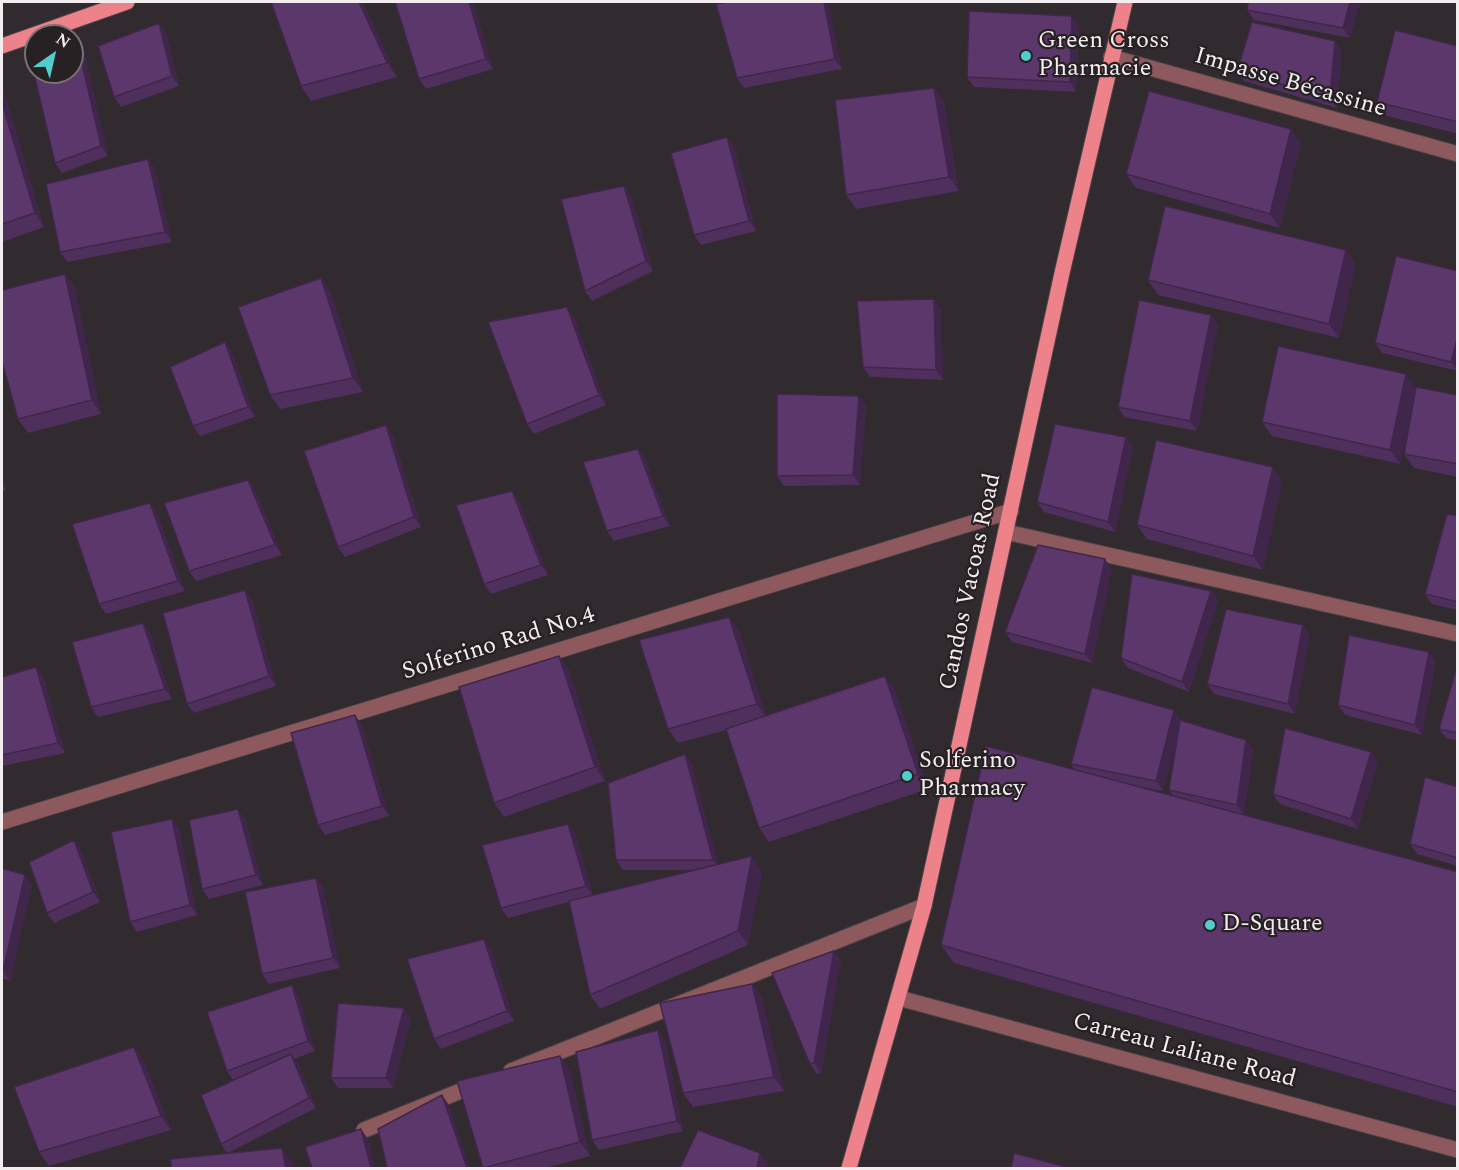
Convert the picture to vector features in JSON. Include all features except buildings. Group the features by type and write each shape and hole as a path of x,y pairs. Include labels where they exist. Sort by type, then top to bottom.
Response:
{"main road":[{"path":"2,46 127,2"},
{"name":"Candos Vacoas Road","path":"849,1168 924,906 1125,2"}],"street":[{"name":"Impasse Bécassine","path":"1111,57 1458,154"},
{"name":"Solferino Rad No.4","path":"2,822 1011,511"},
{"path":"1006,532 1458,634"},
{"path":"363,1130 924,906"},
{"name":"Carreau Laliane Road","path":"899,998 1458,1150"}],"place":[{"name":"Green Cross Pharmacie","path":"1026,56"},
{"name":"Solferino Pharmacy","path":"907,776"},
{"name":"D-Square","path":"1210,925"}]}
